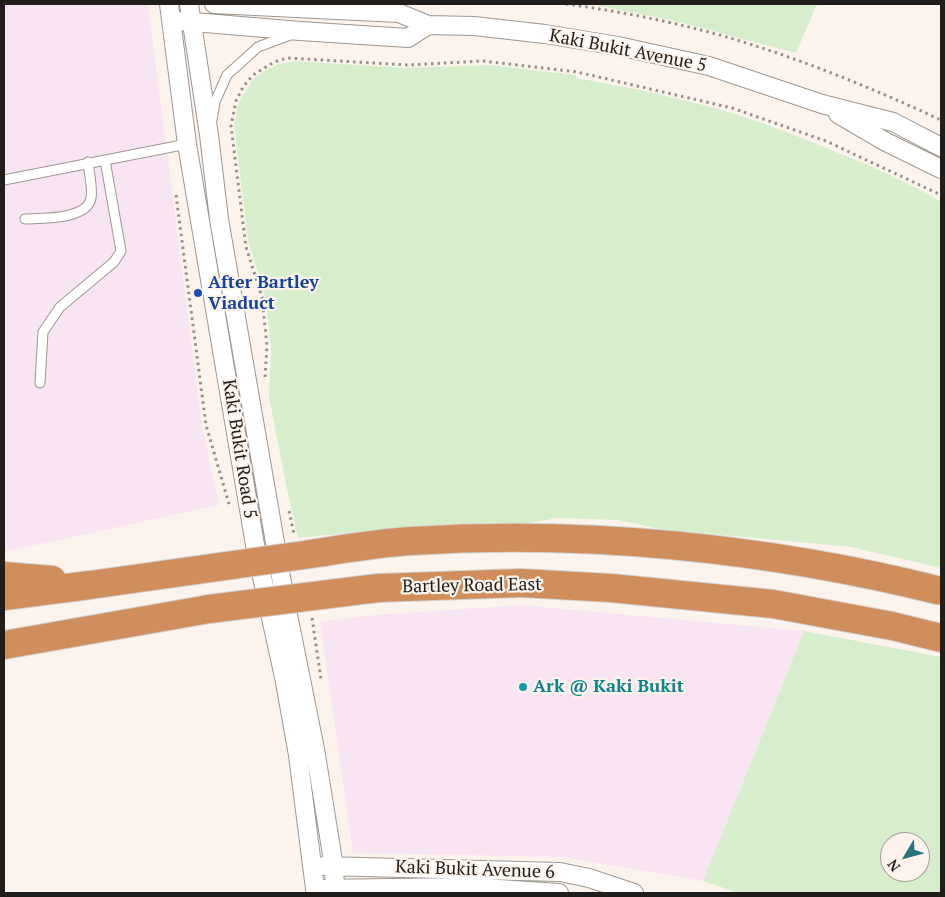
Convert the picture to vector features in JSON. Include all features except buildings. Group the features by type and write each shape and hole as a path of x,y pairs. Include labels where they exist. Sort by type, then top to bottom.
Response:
{"highway":[{"path":"4,596 408,541 476,538 555,538 664,545 778,558 905,582 941,591"},
{"path":"4,576 10,575 90,585"},
{"name":"Bartley Road East","path":"4,645 209,609 378,588 521,583 611,588 773,604 892,626 941,638"}],"street":[{"name":"Kaki Bukit Road 5","path":"189,4 221,229 285,600 313,740 334,867 334,890"},
{"name":"Kaki Bukit Avenue 5","path":"214,4 399,13 428,25 474,26 618,46 709,66 822,104 893,122 941,147"},
{"name":"Kaki Bukit Road 5","path":"170,12 187,144 255,545 284,677 296,745 316,891"},
{"path":"170,12 192,22 408,38 428,25"},
{"name":"Kaki Bukit Avenue 5","path":"822,104 886,142 941,169"},
{"name":"Kaki Bukit Avenue 6","path":"314,866 559,893"},
{"name":"Kaki Bukit Avenue 6","path":"316,891 468,883 560,872 589,878 634,893"}],"lane":[{"path":"209,135 215,102 227,75 258,47 300,31"},
{"path":"4,180 187,144"},
{"path":"40,383 43,332 60,307 114,262 120,251 105,160"},
{"path":"25,220 74,214 84,210 91,198 88,162"}],"path":[{"path":"566,4 675,25 762,48 825,70 899,100 941,120"},
{"path":"265,380 267,346 262,297 246,247 231,126 236,101 242,86 253,75 274,62 287,58 408,65 483,61 577,72 732,108 826,141 941,195"},
{"path":"288,506 296,543"},
{"path":"312,618 322,686"}],"shaded area":[{"path":"4,4 148,4 202,425 219,505 4,552"},
{"path":"521,605 804,631 703,881 563,857 353,853 320,622 375,615"}],"green space":[{"path":"590,4 817,4 796,53 675,21"},
{"path":"293,61 407,68 489,65 576,75 576,78 674,98 757,121 874,168 915,187 941,202 941,568 851,547 660,529 617,520 557,518 515,526 408,527 298,538 269,397 271,346 265,297 248,240 234,126 239,102 253,79 278,64"},
{"path":"804,631 941,657 941,893 739,893 703,881"}],"place":[{"name":"After Bartley Viaduct","path":"198,293"},
{"name":"Ark @ Kaki Bukit","path":"523,687"}]}
